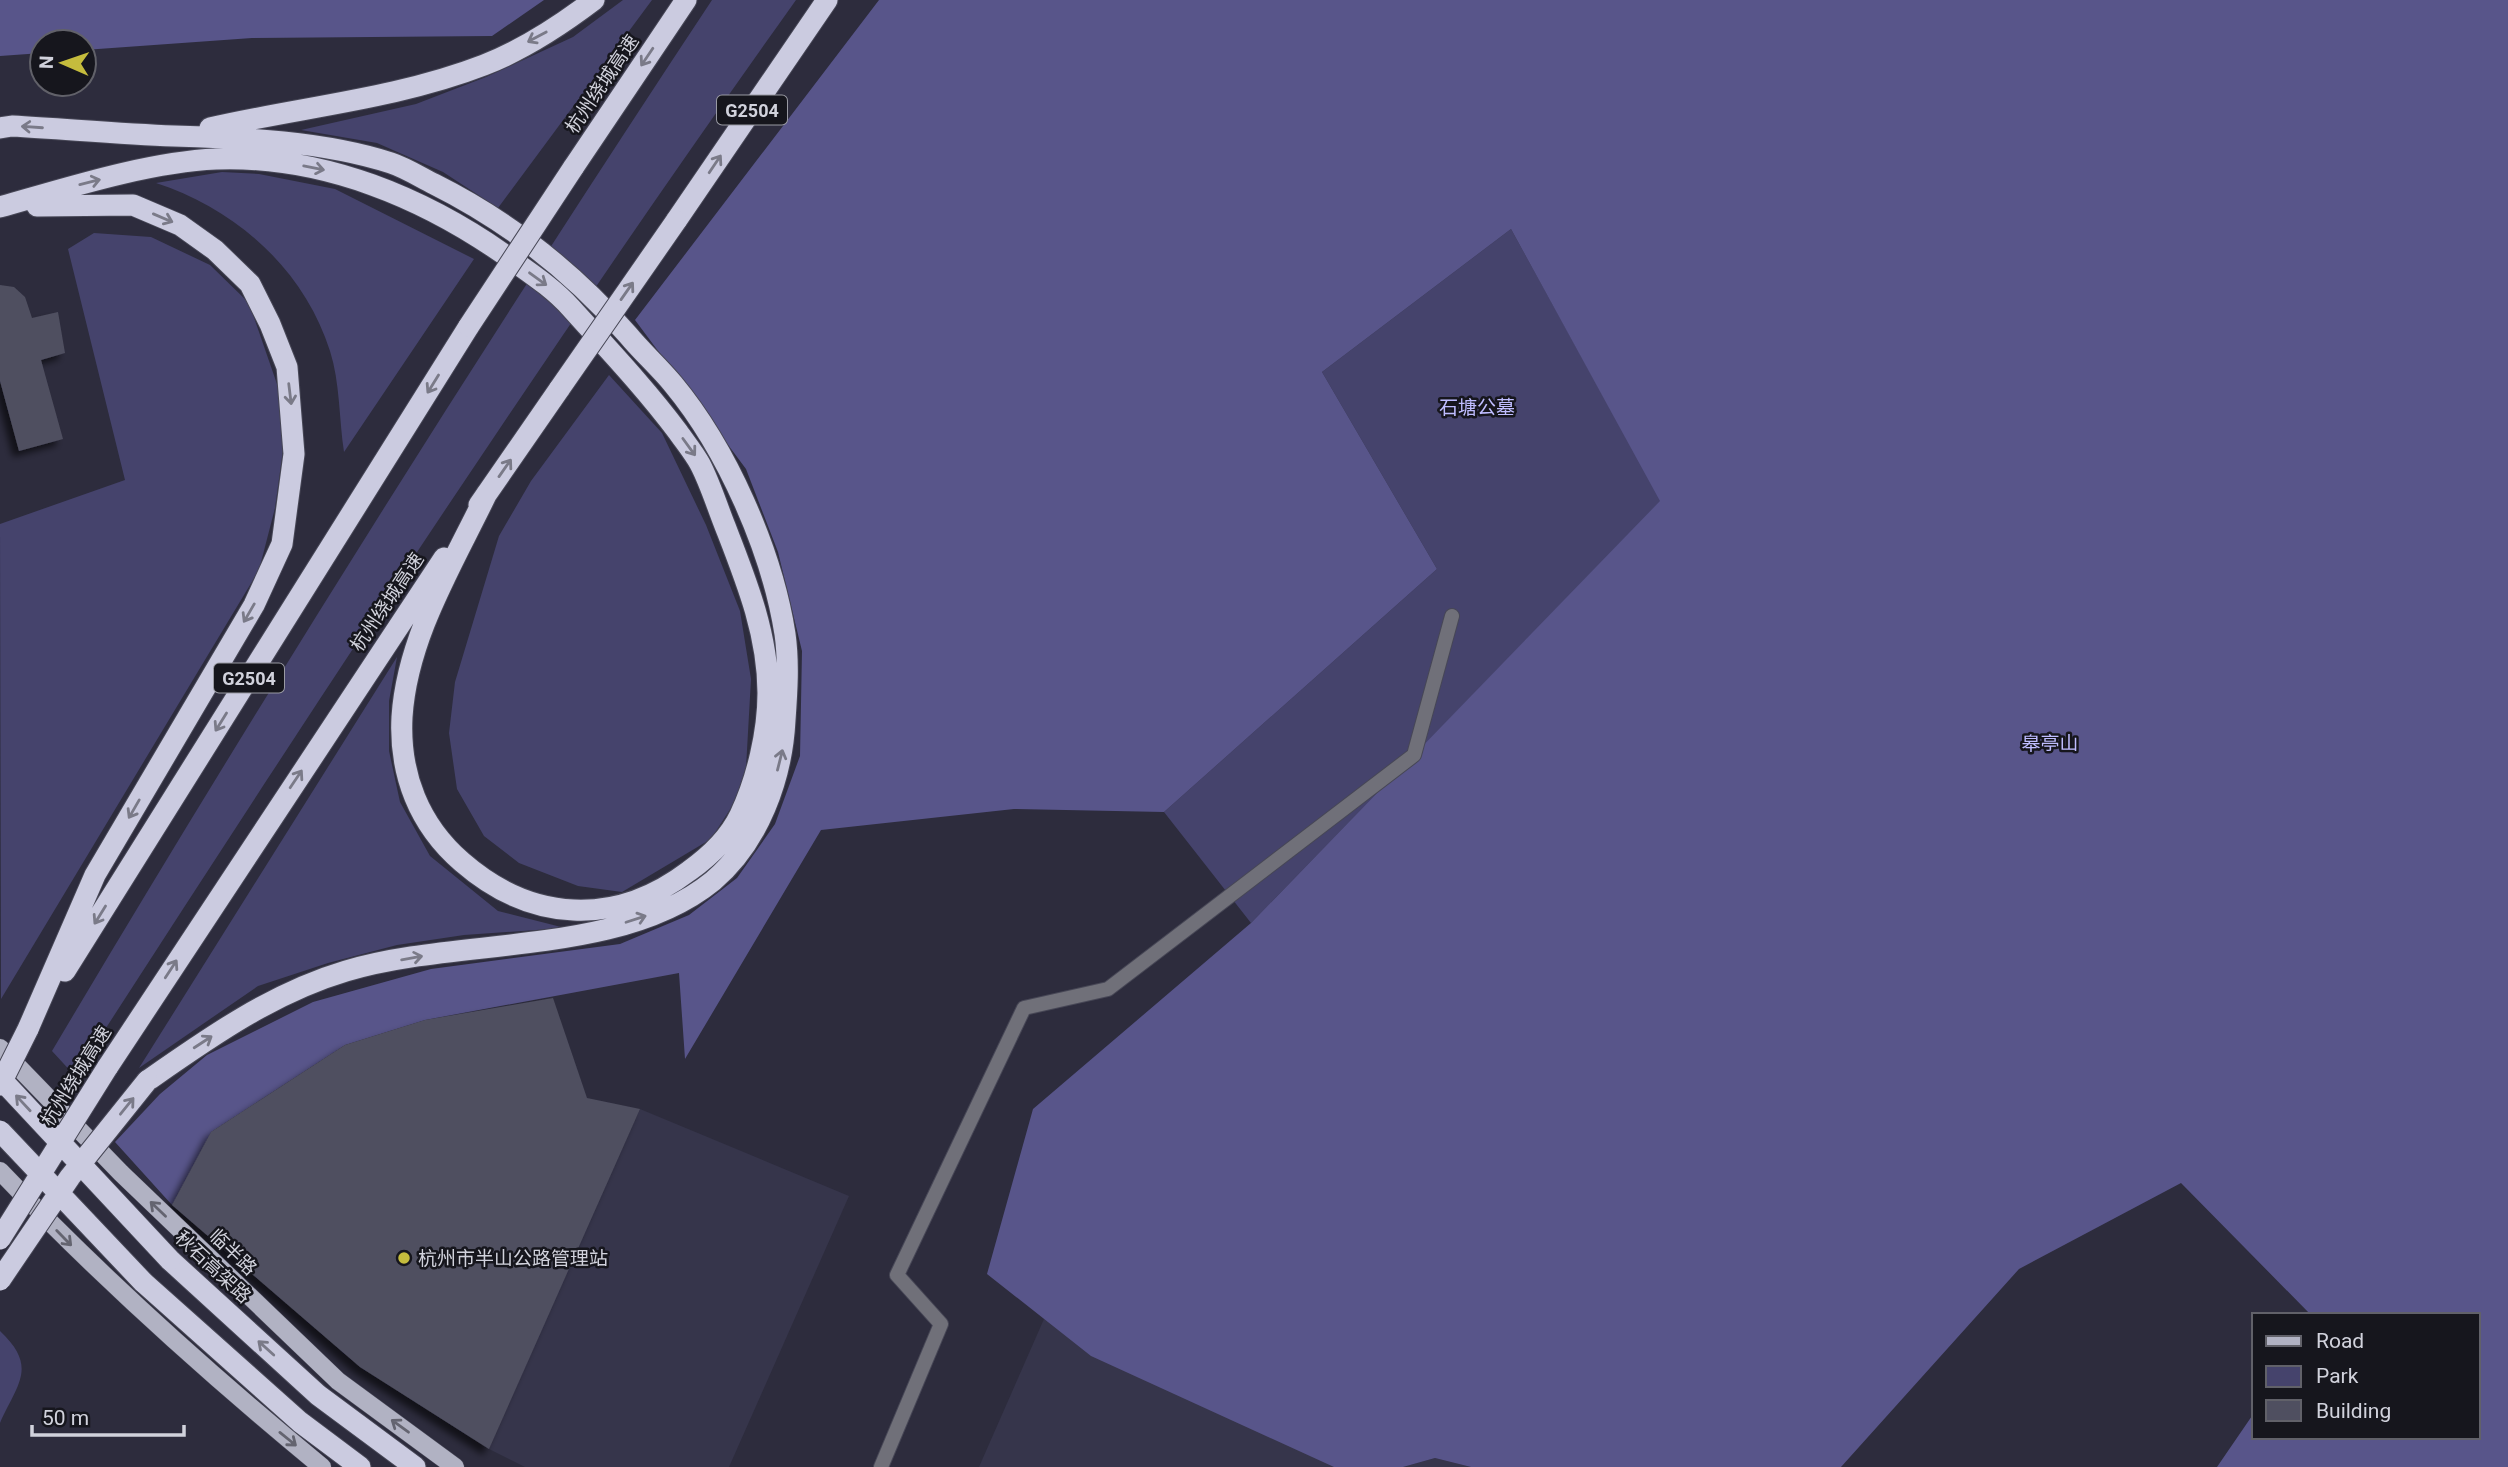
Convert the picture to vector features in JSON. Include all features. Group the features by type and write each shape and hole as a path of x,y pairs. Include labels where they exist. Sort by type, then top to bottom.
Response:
{"highway":[{"path":"173,136 404,90 485,65 564,23 594,0"},
{"name":"杭州绕城高速","path":"0,1085 28,1029 469,326 685,0"},
{"name":"杭州绕城高速","path":"0,1239 107,1068 288,790 487,493 827,0"},
{"path":"0,128 12,126 173,136 232,136 296,144 392,164 492,214 573,277 672,383 699,419 750,515 773,580 785,636 787,683 784,743 771,797 746,844 715,879 679,904 584,933 350,970 298,988 248,1013 147,1081 70,1177 0,1280"},
{"path":"0,208 95,181 211,159 251,159 294,164 341,173 421,204 478,235 557,293 652,397 699,461 759,614 768,693 760,755 740,816 715,852 669,887 639,901 590,913 532,905 485,882 439,842 408,785 402,721 408,670 427,618 487,493"},
{"path":"0,208 61,204 132,205 180,225 215,250 250,284 287,367 294,454 282,544 254,605 95,875 28,1029"},
{"name":"秋石高架路","path":"0,1078 170,1260 318,1395 415,1467"},
{"path":"0,1131 143,1282 300,1422 360,1467"}],"main road":[{"name":"临半路","path":"0,1048 121,1173 338,1381 454,1467"},
{"path":"0,1171 69,1244 217,1380 323,1467"}],"street":[{"path":"881,1467 941,1324 897,1275 1024,1008 1108,989 1414,755 1452,616"}],"shaded area":[{"path":"640,1109 849,1196 729,1467 525,1467 489,1449"},
{"path":"1044,1319 1337,1467 979,1467"},
{"path":"1435,1458 1471,1467 1403,1467"}],"green space":[{"path":"0,0 544,0 492,36 252,38 98,49 98,28 28,28 28,54 0,56"},
{"path":"623,0 652,0 498,208 443,172 377,143 301,130 416,104 486,77 573,37"},
{"path":"712,0 796,0 519,399 75,1076 52,1051 212,785 376,521"},
{"name":"皋亭山","path":"879,0 2508,0 2508,1467 2217,1467 2252,1416 2252,1439 2480,1439 2480,1313 2309,1313 2181,1183 2019,1269 1841,1467 1471,1467 1435,1458 1403,1467 1334,1467 1091,1356 987,1274 1033,1109 1251,923 1660,501 1511,229 1322,372 1437,569 1164,812 1014,809 821,830 685,1059 679,973 425,1020 345,1045 211,1132 172,1205 115,1142 160,1094 207,1055 313,1002 431,969 620,944 689,915 737,878 775,824 800,756 802,651 778,552 746,469 635,320"},
{"path":"222,172 259,174 335,189 474,259 344,452 338,388 330,351 303,294 285,269 239,226 185,194 156,183"},
{"name":"石塘公墓","path":"1511,229 1661,501 1251,923 1164,812 1437,569 1322,372"},
{"path":"94,233 151,237 210,265 249,303 278,387 284,443 275,508 259,570 1,999 0,524 125,480 68,249"},
{"path":"609,375 662,433 706,525 740,611 751,679 745,786 711,839 622,892 578,886 519,863 484,836 457,789 449,733 455,682 499,536 531,481"},
{"path":"397,657 389,701 389,751 400,802 430,856 498,911 565,928 464,935 397,945 328,963 258,986 139,1068"},
{"path":"0,1331 19,1355 21,1376 0,1423"}],"building":[{"path":"0,285 14,287 25,297 32,318 58,312 65,353 41,360 63,439 19,451 0,381"},
{"name":"杭州市半山公路管理站","path":"553,998 587,1098 640,1109 489,1449 360,1367 172,1205 211,1132 345,1045 425,1020"}],"place":[{"name":"杭州市半山公路管理站","path":"404,1258"}]}
